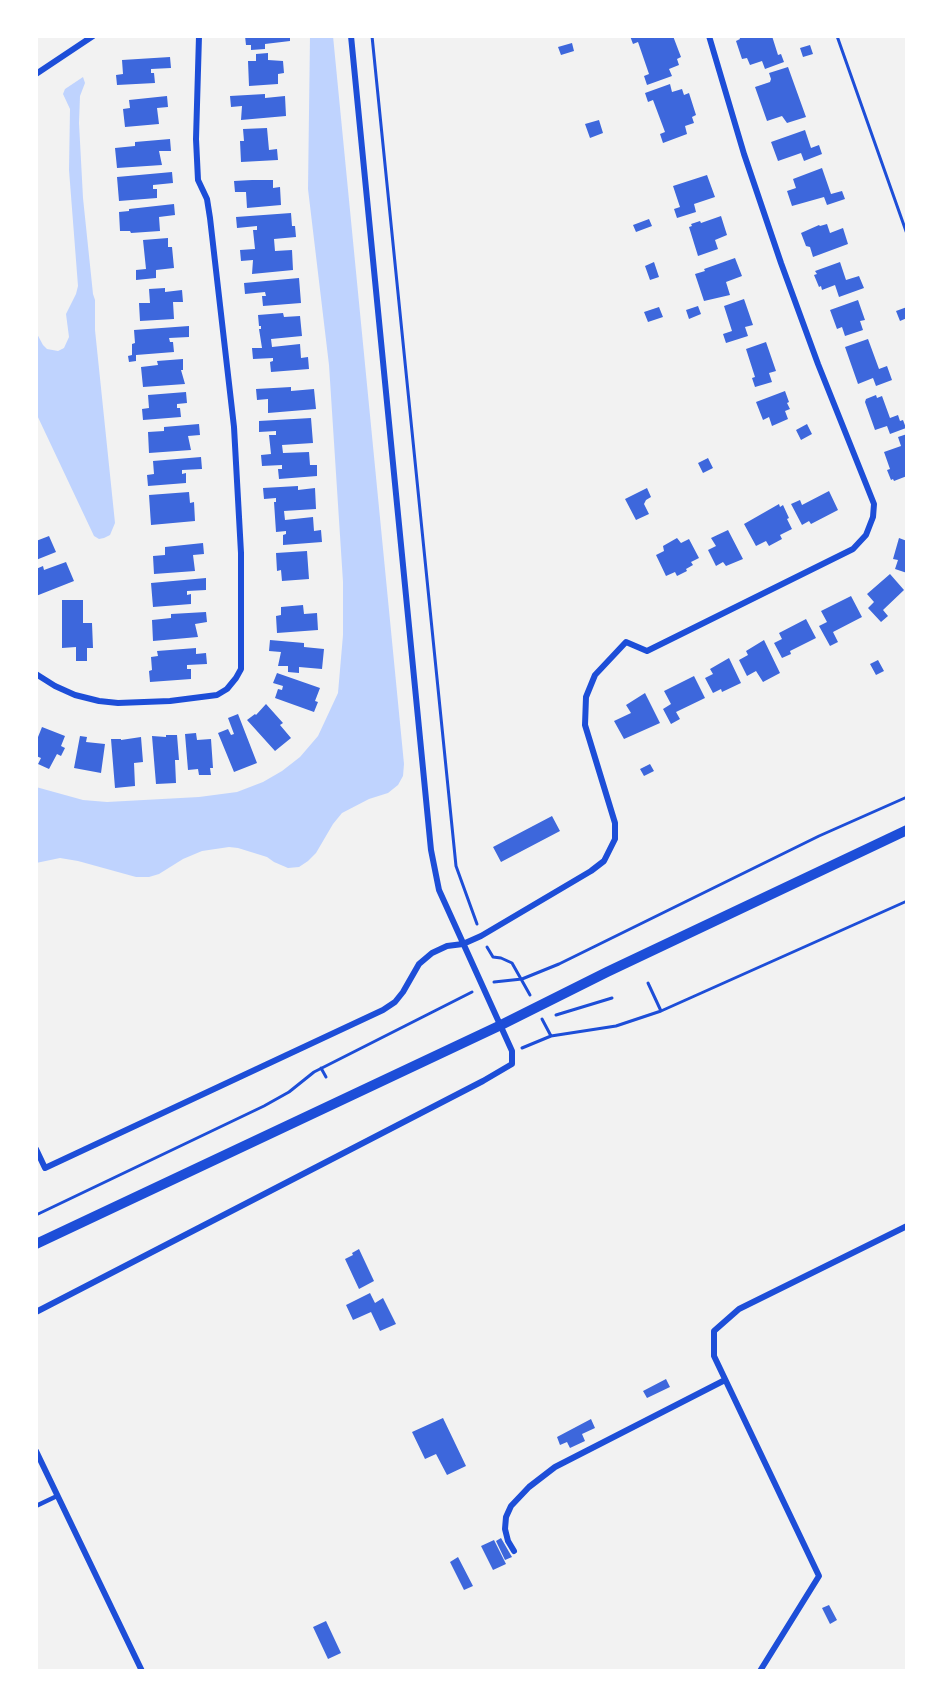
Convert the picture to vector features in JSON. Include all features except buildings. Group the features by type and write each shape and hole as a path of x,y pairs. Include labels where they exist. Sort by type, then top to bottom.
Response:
{"street":[{"path":"36,74 93,36"},
{"path":"36,674 75,695 118,703 170,701 217,695 227,689 241,669 241,553 234,427 210,218 207,199 198,180 196,139 199,36"},
{"path":"36,1312 512,1064 512,1052 501,1025 439,890 431,850 351,36"},
{"path":"36,1149 45,1168 302,1049 395,1002 419,964 432,953 481,936 591,871 604,861 615,838 615,823 585,724 586,697 595,675 626,642 647,651 853,549 866,535 873,517 874,504 818,364 747,165 710,36"},
{"path":"36,1244 501,1025 607,972 907,830"},
{"path":"760,1671 819,1576 714,1356 714,1331 739,1309 907,1226"},
{"path":"514,1551 506,1535 506,1517 511,1506 529,1487 555,1467 725,1380"},
{"path":"36,1451 142,1671"}],"lane":[{"path":"36,1506 57,1496"}],"path":[{"path":"372,36 456,866 481,936 493,957 512,963 551,1036"},
{"path":"837,36 907,234"},
{"path":"512,1052 551,1036 616,1026 661,1011 907,901"},
{"path":"648,983 661,1011"},
{"path":"542,1019 612,998"},
{"path":"321,1068 326,1077"},
{"path":"36,1215 60,1203"}],"water":[{"path":"310,36 333,36 404,764 403,776 398,785 388,793 369,799 342,813 316,853 299,867 288,868 267,857 229,847 202,851 149,877 136,877 60,858 36,863 36,787 83,800 107,802 199,797 237,792 263,782 300,757 318,736 338,693 343,635 343,582 329,365 308,189"},
{"path":"83,77 85,83 80,96 79,123 83,198 95,300 95,330 115,523 110,535 99,539 94,536 36,413 36,332 47,349 58,351 64,348 69,337 66,314 78,286 69,170 70,109 63,94 65,89"}]}
